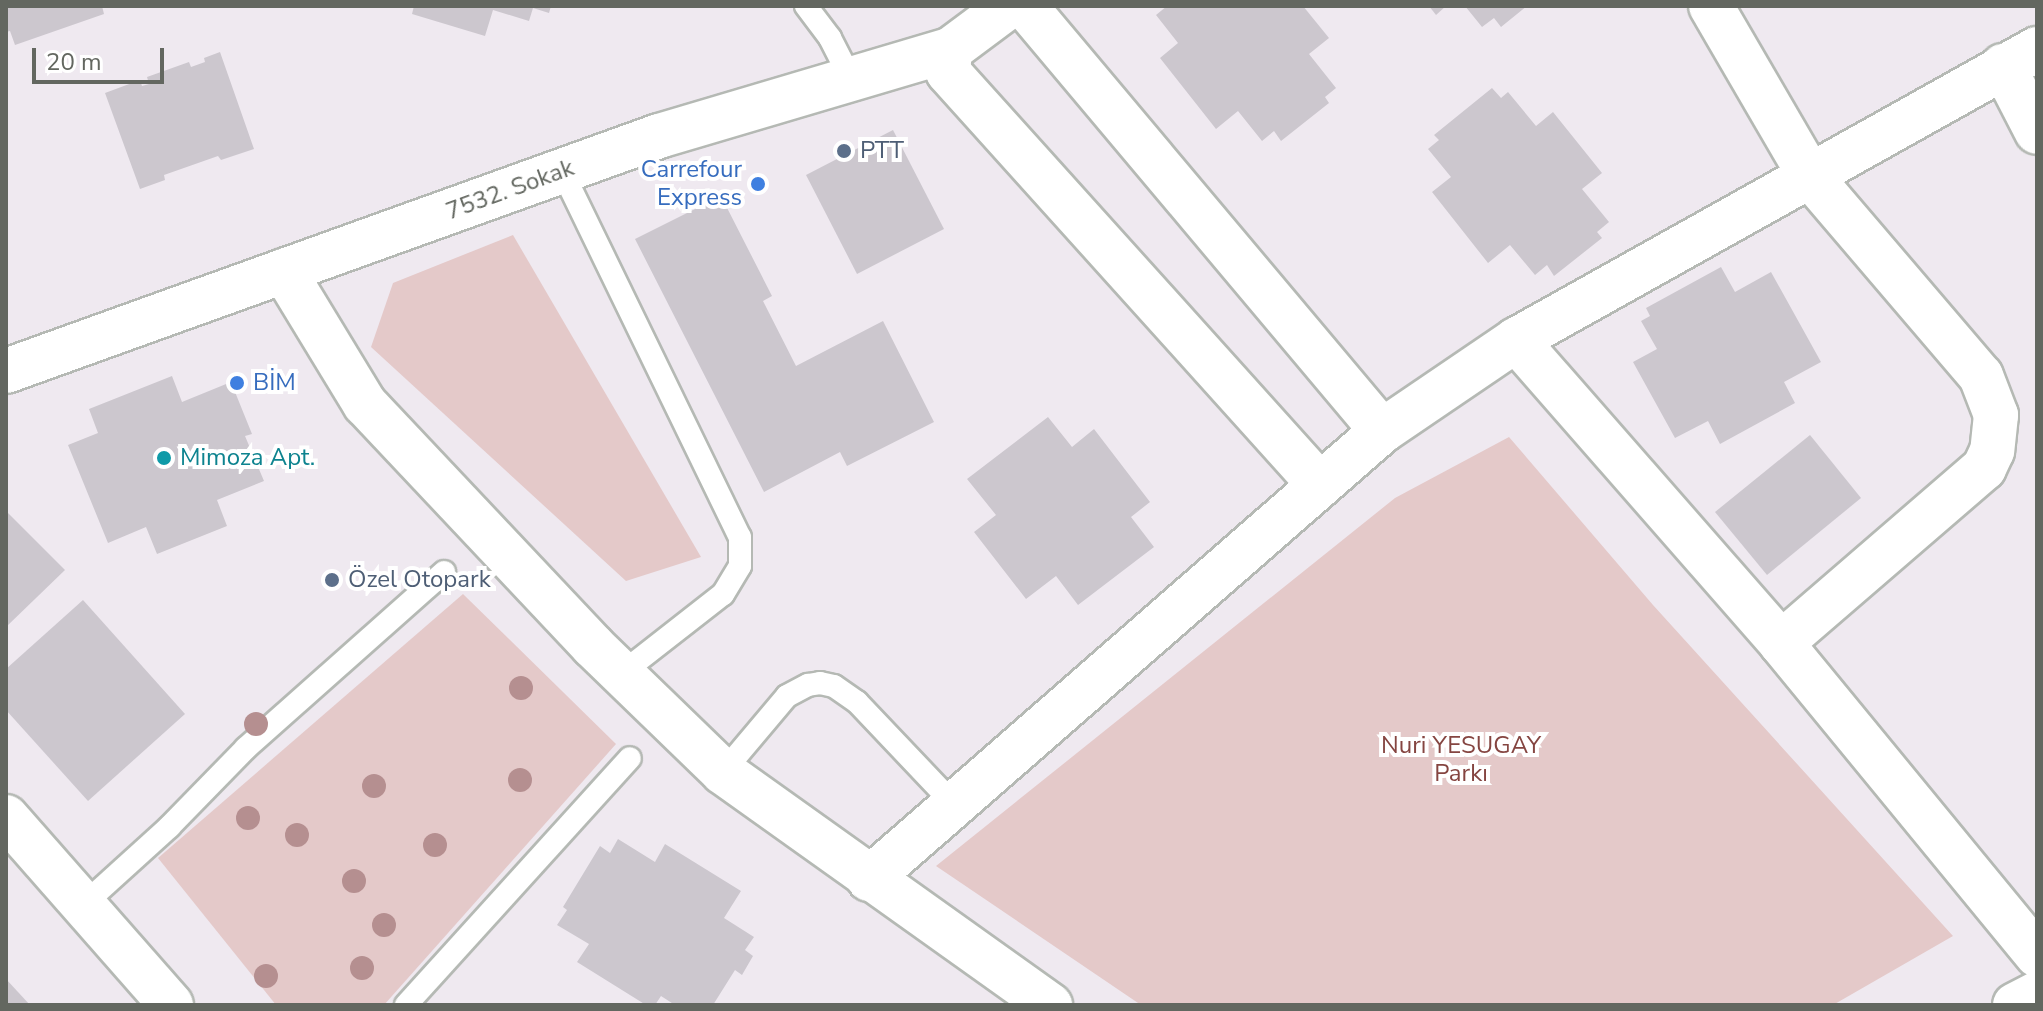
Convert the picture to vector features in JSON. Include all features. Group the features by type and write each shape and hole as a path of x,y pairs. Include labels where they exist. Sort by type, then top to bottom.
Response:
{"street":[{"name":"7532. Sokak","path":"6,371 659,136 950,50 1009,6"},
{"path":"1025,6 1382,431"},
{"path":"1711,6 1810,176 1981,376 1991,395 1996,433 1984,468 1781,643"},
{"path":"950,50 948,72 1320,485"},
{"path":"869,879 1382,431 1516,340 2020,57 2037,132"},
{"path":"284,271 365,404 622,673 723,772 869,879 1050,1005"},
{"path":"1516,340 1781,643 2037,955"},
{"path":"6,817 171,1005"},
{"path":"2015,1005 2037,994"}],"lane":[{"path":"806,6 830,38 851,79"},
{"path":"562,171 740,537 740,566 723,594 622,673"},
{"path":"82,906 169,827 246,748 444,572"},
{"path":"723,772 787,696 808,685 820,683 847,692 953,803"},
{"path":"406,1005 630,758"}],"green space":[{"path":"513,235 701,557 626,581 371,347 393,283"},
{"name":"Nuri YESUGAY Parkı","path":"1509,437 1653,605 1953,936 1833,1005 1141,1005 936,866 1395,498"},
{"path":"463,594 616,744 384,1005 276,1005 158,858"}],"building":[{"path":"6,6 102,6 104,14 15,45 10,31 6,32"},
{"path":"414,6 551,6 549,13 533,8 529,21 493,10 485,36 412,14"},
{"path":"1167,6 1303,6 1329,38 1309,54 1336,88 1325,97 1329,103 1281,141 1274,131 1262,141 1238,111 1216,129 1160,58 1178,43 1156,15"},
{"path":"1429,6 1446,6 1436,15"},
{"path":"1465,6 1527,6 1501,27 1494,18 1482,27"},
{"path":"220,52 254,149 221,160 218,156 164,175 165,180 140,189 105,93 140,80 142,86 149,84 147,77 189,62 191,67"},
{"path":"1492,88 1501,98 1508,92 1536,126 1553,112 1602,173 1582,189 1609,222 1597,232 1602,238 1554,276 1547,265 1535,275 1510,245 1488,263 1432,192 1451,177 1428,149 1439,140 1434,135"},
{"path":"893,130 944,229 857,274 806,175"},
{"path":"721,196 772,296 763,301 796,366 883,321 934,422 847,466 840,452 764,492 635,239"},
{"path":"1721,267 1735,292 1771,272 1821,362 1784,382 1795,403 1720,444 1708,421 1675,438 1633,362 1657,349 1641,321 1650,316 1646,308"},
{"name":"Mimoza Apt.","path":"172,376 182,402 231,382 252,434 245,436 264,481 217,500 227,526 157,554 146,527 108,543 68,445 98,433 89,409"},
{"path":"1048,417 1072,447 1094,429 1150,502 1131,517 1154,547 1078,605 1056,576 1026,599 974,532 996,515 967,479"},
{"path":"1810,435 1861,498 1767,575 1715,512"},
{"path":"6,511 65,570 6,627"},
{"path":"83,600 185,714 88,801 6,710 6,669"},
{"path":"618,839 655,862 665,844 741,891 724,918 754,937 745,950 753,956 742,975 735,970 713,1005 675,1005 661,996 655,1005 646,1005 577,962 589,944 557,925 567,910 563,907 600,846 610,853"},
{"path":"6,979 30,1005 6,1005"}],"place":[{"name":"PTT","path":"844,151"},
{"name":"Carrefour Express","path":"758,184"},
{"name":"BİM","path":"237,383"},
{"name":"Mimoza Apt.","path":"164,458"},
{"name":"Özel Otopark","path":"332,580"}]}
